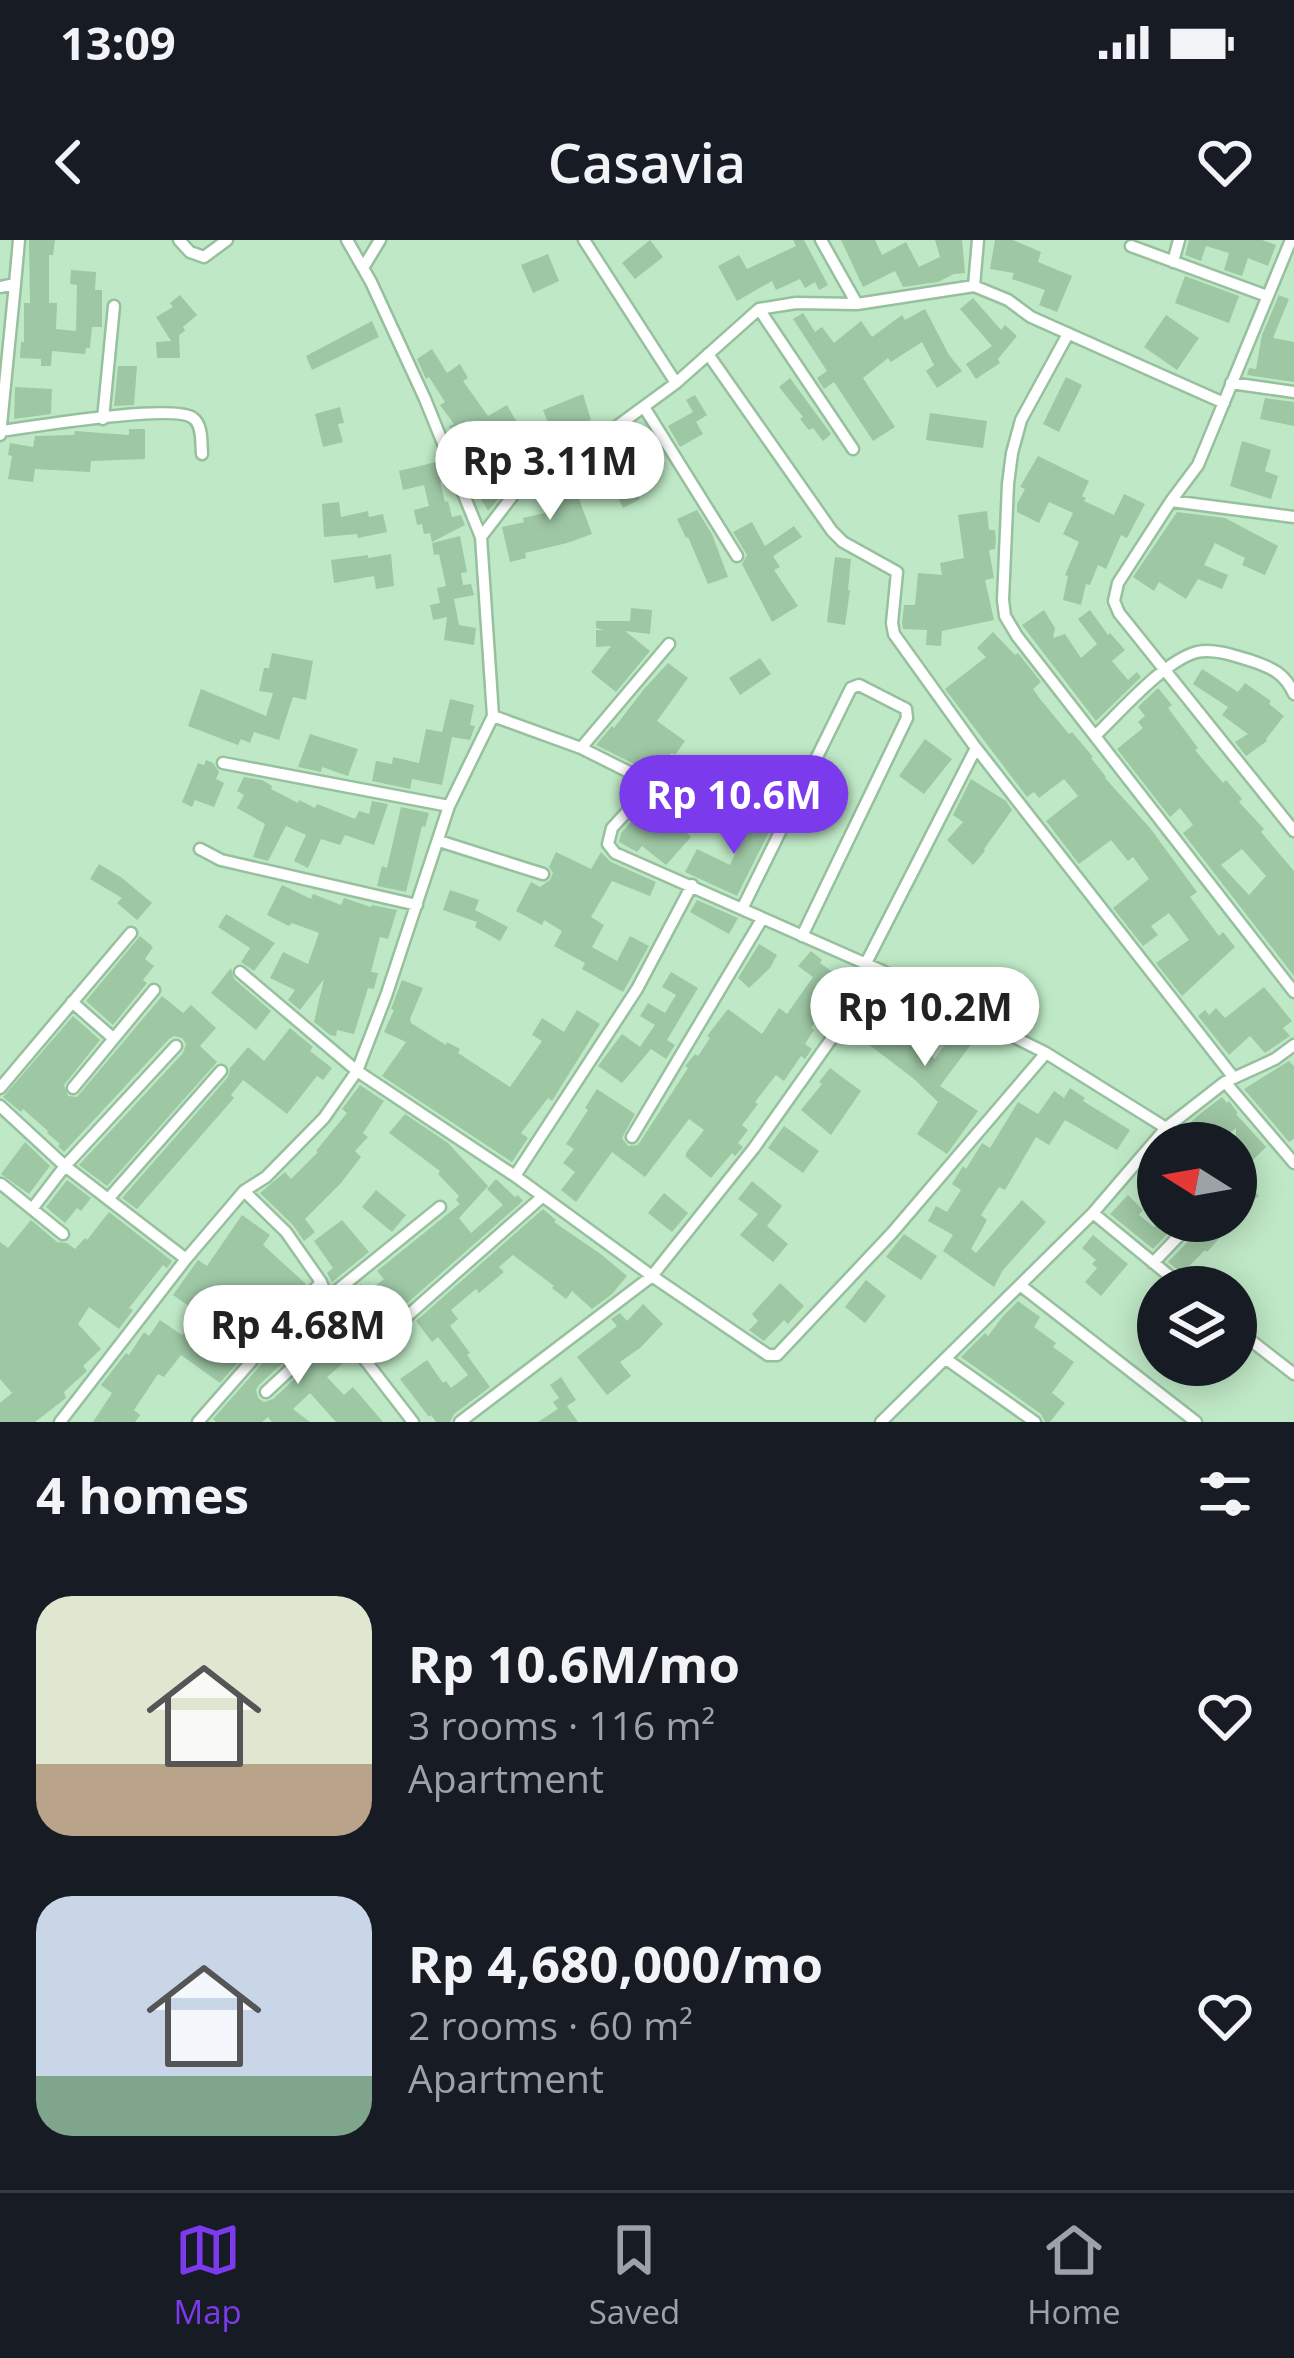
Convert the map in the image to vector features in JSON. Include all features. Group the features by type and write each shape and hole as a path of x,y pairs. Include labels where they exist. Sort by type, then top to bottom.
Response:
{"street":[{"path":"19,240 0,433 153,412 180,413 199,425 202,454"},
{"path":"179,240 190,252 204,257 227,240"},
{"path":"60,1422 186,1259 244,1191 266,1177 324,1118 357,1071 449,806 493,716 482,537 425,400 347,240"},
{"path":"363,268 380,240"},
{"path":"584,240 676,383"},
{"path":"821,240 857,304"},
{"path":"974,286 978,240"},
{"path":"1173,262 1179,240"},
{"path":"1291,240 1198,465 1114,592 1119,613 1294,831"},
{"path":"1132,246 1267,296"},
{"path":"0,286 15,284"},
{"path":"482,537 527,477 548,458 597,438 644,407 759,309 796,303 857,304 974,286 1008,300 1031,317 1224,403"},
{"path":"103,419 114,306"},
{"path":"759,309 853,448"},
{"path":"1068,334 1021,420 1012,453 1005,616 1294,992"},
{"path":"708,354 832,531 897,572 893,634 1294,1163"},
{"path":"1231,382 1294,392"},
{"path":"644,407 737,556"},
{"path":"1171,501 1294,517"},
{"path":"581,748 669,644"},
{"path":"1096,735 1166,668 1197,652 1228,653 1272,668 1294,694"},
{"path":"742,909 851,688 868,688 906,710 908,718 802,936"},
{"path":"493,716 581,748 641,778 644,793 612,828 608,844 615,853 866,963 1046,1053 1156,1122"},
{"path":"866,963 976,748"},
{"path":"223,763 449,806"},
{"path":"439,841 543,874"},
{"path":"200,850 220,860 417,905"},
{"path":"515,1176 637,989 692,885"},
{"path":"632,1137 762,919"},
{"path":"0,1088 131,932"},
{"path":"460,1422 652,1276 754,1148 880,970"},
{"path":"240,972 357,1071 515,1176 652,1276 768,1354 777,1355 892,1233 1046,1053"},
{"path":"73,1088 154,990"},
{"path":"72,1002 113,1038"},
{"path":"1174,1122 1230,1080 1294,1045"},
{"path":"32,1209 65,1166 176,1046"},
{"path":"109,1198 221,1072"},
{"path":"0,1106 65,1166 186,1259"},
{"path":"880,1422 1093,1214 1137,1162"},
{"path":"1,1184 63,1234"},
{"path":"244,1191 286,1232 321,1282 338,1325 413,1422"},
{"path":"362,1356 542,1197"},
{"path":"329,1297 440,1207"},
{"path":"1093,1214 1157,1266"},
{"path":"1153,1263 1173,1242"},
{"path":"198,1422 321,1282"},
{"path":"1020,1285 1196,1422"},
{"path":"266,1392 338,1325"},
{"path":"1257,1345 1294,1374"},
{"path":"946,1358 1035,1422"}],"building":[{"path":"29,240 55,240 53,255 49,255 49,303 57,303 56,329 76,331 77,285 70,284 71,270 96,272 95,290 102,290 102,327 92,327 90,348 85,354 52,351 51,366 41,366 41,359 20,358 24,303 30,303"},
{"path":"650,240 663,257 635,279 622,263"},
{"path":"793,240 804,240 828,285 819,290 815,282 805,288 800,279 776,290 772,281 737,301 718,266 739,255 747,269 796,246"},
{"path":"841,240 875,240 882,255 906,242 919,267 940,257 935,240 962,240 965,273 903,287 895,271 863,287"},
{"path":"995,240 1013,240 1041,252 1038,262 1072,276 1057,312 1039,305 1045,290 1012,279 1014,273 990,269"},
{"path":"1189,240 1262,240 1276,245 1268,266 1248,258 1242,276 1224,270 1229,253 1206,246 1201,261 1185,255"},
{"path":"548,254 559,281 533,293 521,265"},
{"path":"1185,276 1239,296 1229,323 1175,303"},
{"path":"180,295 197,315 179,335 180,358 157,358 156,342 171,341 156,317 173,307 170,303"},
{"path":"1279,295 1289,299 1273,338 1294,342 1294,382 1247,375 1249,368 1256,369 1262,335"},
{"path":"973,298 1001,330 1005,325 1017,336 998,359 1000,363 976,379 966,364 992,346 960,309"},
{"path":"925,309 962,371 937,388 926,371 934,365 922,342 891,362 888,358 863,378 895,427 873,441 834,382 824,389 817,378 827,371 793,319 803,313 815,332 822,327 834,343 861,321 872,337 902,315 905,320"},
{"path":"1166,315 1199,338 1177,370 1144,347"},
{"path":"372,321 379,337 312,370 306,356"},
{"path":"432,349 447,373 460,364 468,378 463,381 488,416 507,405 529,443 519,449 526,465 502,480 505,485 496,490 500,497 488,511 449,426 454,424 440,405 445,402 417,359"},
{"path":"118,366 137,366 134,405 114,406"},
{"path":"1066,377 1082,385 1059,432 1043,424"},
{"path":"790,378 831,434 823,441 800,419 803,417 779,387"},
{"path":"15,387 52,389 51,414 14,419"},
{"path":"583,394 591,420 553,435 543,410"},
{"path":"695,395 707,415 696,422 703,434 680,447 668,426 693,412 686,400"},
{"path":"1265,398 1294,402 1294,426 1260,419"},
{"path":"340,407 343,442 323,447 315,414"},
{"path":"930,413 987,421 983,448 926,440"},
{"path":"129,429 145,429 145,459 91,461 90,472 35,469 33,482 8,479 10,443 33,447 35,436 74,435 75,431 129,435"},
{"path":"653,440 664,467 633,484 640,499 623,508 606,472 634,459 631,452"},
{"path":"1242,441 1271,450 1265,471 1278,476 1271,499 1230,486"},
{"path":"1038,456 1089,481 1084,501 1114,515 1124,494 1145,504 1127,538 1121,535 1106,569 1098,565 1090,585 1086,584 1081,605 1063,600 1065,575 1079,542 1063,534 1073,513 1049,502 1039,523 1017,512 1025,489 1020,487"},
{"path":"440,461 445,502 452,517 461,515 465,525 432,542 430,533 424,534 422,524 417,525 414,510 429,506 424,485 403,490 399,471"},
{"path":"569,472 592,534 525,553 526,558 510,562 502,527 557,510 546,481"},
{"path":"339,502 341,517 368,511 369,517 383,514 387,532 358,538 357,534 324,537 322,504"},
{"path":"697,510 728,577 708,584 677,519"},
{"path":"987,511 989,530 995,530 996,539 995,549 989,550 994,578 985,580 994,620 942,631 941,646 926,645 927,630 903,629 902,623 904,605 915,605 918,573 942,575 940,563 964,558 958,515"},
{"path":"1177,512 1225,518 1278,546 1265,575 1242,565 1245,558 1215,543 1204,565 1228,575 1222,589 1198,579 1186,599 1159,582 1154,591 1133,577"},
{"path":"752,522 765,546 794,526 802,537 773,556 780,567 774,570 798,606 772,622 742,564 747,555 733,532"},
{"path":"460,536 467,572 461,573 463,585 471,584 474,595 454,599 459,625 476,628 474,645 444,640 447,617 433,620 430,605 440,603 437,588 446,586 432,543"},
{"path":"391,554 394,586 376,589 374,576 334,583 331,560"},
{"path":"835,557 851,559 845,625 827,622"},
{"path":"631,608 652,610 650,634 625,631 650,651 616,692 591,672 611,646 596,647 596,630 604,630 596,628 596,621 630,621"},
{"path":"1044,610 1055,628 1053,638 1065,634 1081,658 1097,644 1078,619 1090,610 1125,650 1112,661 1128,680 1137,672 1141,677 1096,721 1022,625"},
{"path":"993,632 1041,682 1033,689 1040,699 1150,828 1197,892 1190,897 1219,936 1223,932 1235,947 1182,996 1156,963 1189,940 1169,913 1151,926 1158,935 1143,946 1113,908 1149,879 1133,857 1128,861 1111,840 1079,864 1046,821 1078,796 1064,779 1039,798 1034,792 1027,797 945,689 986,657 977,648"},
{"path":"272,653 313,661 306,700 293,697 279,740 254,732 250,743 241,739 238,745 188,726 201,689 266,716 273,693 259,691"},
{"path":"760,658 771,674 740,695 729,678"},
{"path":"668,663 688,678 657,721 685,741 659,767 688,795 677,806 655,786 646,770 596,745"},
{"path":"1202,669 1238,692 1245,683 1284,716 1267,741 1246,756 1235,742 1248,734 1222,715 1228,707 1193,684"},
{"path":"1158,688 1198,748 1195,750 1242,799 1239,802 1294,871 1294,976 1183,833 1193,825 1180,808 1170,817 1117,749 1143,728 1138,722 1145,716 1138,707","holes":["1242,849 1266,876 1249,895 1221,865"]},
{"path":"450,699 474,705 470,725 475,726 470,740 452,737 442,785 412,779 410,789 372,781 376,761 392,764 393,757 419,763 426,729 442,732"},
{"path":"310,734 358,749 348,776 322,767 321,772 298,767"},
{"path":"925,739 952,759 924,794 899,776"},
{"path":"206,760 219,772 216,779 224,783 214,807 195,800 192,807 182,802 198,763 204,765"},
{"path":"244,777 262,780 298,803 315,808 317,804 355,819 359,811 369,814 372,801 388,804 374,845 345,835 340,845 321,839 308,868 294,861 306,835 286,826 268,861 253,857 265,824 237,808 244,795 237,791"},
{"path":"971,779 1012,810 973,865 947,840 963,822 953,815"},
{"path":"649,801 691,837 666,865 642,846 637,852 619,842 621,833"},
{"path":"757,806 777,816 737,896 685,872 697,849 730,865"},
{"path":"401,807 429,813 406,892 377,886 382,866 387,868"},
{"path":"556,852 591,869 601,852 611,862 656,882 650,896 612,881 591,917 604,925 592,947 617,961 630,936 649,946 623,992 582,969 585,963 554,946 562,931 516,911 531,882 540,887 550,880 549,867"},
{"path":"99,864 152,903 137,920 117,903 122,898 90,879"},
{"path":"282,885 311,899 313,894 341,905 344,898 397,910 388,939 380,937 371,972 378,973 374,989 368,988 354,1034 337,1030 336,1036 330,1035 314,1022 324,979 300,1010 288,1000 295,990 270,978 283,952 308,964 319,933 267,915"},
{"path":"450,890 479,900 475,910 508,927 500,941 475,927 477,922 443,910"},
{"path":"697,900 738,918 729,934 690,912"},
{"path":"226,914 275,943 254,971 241,962 250,948 218,927"},
{"path":"140,936 153,947 145,959 154,966 143,980 147,983 113,1025 86,1001"},
{"path":"759,944 777,955 749,988 738,978"},
{"path":"811,951 855,988 840,1009 830,1002 811,1028 805,1044 812,1049 805,1059 801,1056 784,1081 776,1075 755,1102 742,1125 748,1130 738,1143 743,1147 735,1156 732,1153 711,1178 686,1157 704,1130 689,1119 645,1177 612,1152 576,1202 561,1190 575,1172 563,1163 574,1149 566,1144 597,1089 635,1114 622,1138 628,1146 638,1145 688,1068 685,1066 698,1056 728,1009 762,1034 779,1008 787,1014 813,977 798,966"},
{"path":"231,968 234,979 271,1011 256,1030 211,993"},
{"path":"671,972 698,988 667,1040 675,1045 666,1059 651,1049 622,1083 598,1066 622,1034 640,1047 655,1025 640,1016 648,1003 665,1013 676,995 662,987"},
{"path":"402,980 423,988 411,1023 460,1049 458,1053 510,1087 542,1041 532,1035 542,1018 564,1032 577,1010 600,1024 552,1101 548,1098 521,1133 528,1138 512,1162 382,1076 406,1042 384,1032"},
{"path":"1264,987 1292,1021 1283,1028 1290,1036 1265,1053 1250,1036 1229,1055 1198,1016 1216,1008 1225,1018"},
{"path":"162,996 183,1013 191,1005 216,1028 200,1046 217,1062 107,1186 79,1165 183,1053 182,1038 169,1039 64,1152 48,1131 3,1097 73,1016 100,1040 64,1085 68,1096 77,1097"},
{"path":"915,999 932,1011 910,1043 929,1057 935,1059 961,1021 981,1031 940,1086 978,1111 947,1154 917,1134 938,1102 850,1030 864,1009 893,1031"},
{"path":"290,1028 332,1068 323,1080 317,1076 287,1114 243,1080 231,1095 234,1098 137,1209 122,1198 228,1077 248,1047 264,1061"},
{"path":"1289,1061 1294,1066 1294,1139 1289,1142 1244,1089"},
{"path":"830,1068 861,1091 831,1135 801,1110"},
{"path":"360,1085 384,1101 363,1133 368,1137 355,1151 361,1157 305,1219 315,1232 304,1241 260,1193 285,1172 291,1179 318,1152 347,1113 342,1109"},
{"path":"1070,1088 1130,1130 1117,1150 1065,1120 1049,1145 1036,1137 1005,1190 999,1187 981,1215 987,1220 971,1249 976,1253 1022,1200 1046,1222 994,1287 943,1251 953,1235 928,1221 936,1206 947,1212 961,1190 952,1184 963,1166 966,1169 982,1143 990,1148 1018,1102 1038,1114 1054,1091 1064,1098"},
{"path":"1222,1097 1243,1122 1191,1122"},
{"path":"405,1114 448,1143 488,1186 459,1218 471,1233 503,1205 487,1189 496,1179 523,1201 363,1342 359,1336 367,1329 343,1299 361,1284 367,1292 384,1279 377,1271 460,1204 440,1171 389,1133"},
{"path":"784,1126 819,1151 803,1173 768,1148"},
{"path":"25,1142 50,1166 29,1194 1,1174"},
{"path":"67,1180 91,1198 65,1223 46,1207"},
{"path":"752,1181 782,1206 767,1226 788,1244 773,1262 740,1235 758,1214 738,1199"},
{"path":"376,1190 406,1215 392,1232 362,1207"},
{"path":"664,1193 688,1213 672,1232 648,1213"},
{"path":"1128,1195 1137,1204 1137,1236 1110,1214"},
{"path":"543,1209 627,1276 592,1309 572,1291 566,1299 513,1255 499,1267 504,1272 451,1310 458,1319 450,1326 490,1387 450,1422 436,1422 400,1379 427,1360 451,1388 468,1375 438,1337 432,1342 416,1321"},
{"path":"109,1212 172,1261 167,1268 163,1265 129,1308 133,1310 119,1329 89,1307 78,1324 101,1349 83,1366 87,1371 64,1392 66,1398 35,1422 0,1422 0,1403 12,1393 0,1379 0,1242 8,1248 31,1220 57,1242 75,1249"},
{"path":"242,1215 270,1235 263,1245 306,1284 220,1383 181,1355 164,1377 158,1374 134,1410 140,1415 135,1422 93,1422 112,1393 101,1385 144,1332 149,1336 160,1320 182,1335 199,1313 173,1295 198,1260 207,1266"},
{"path":"342,1220 369,1252 332,1282 327,1273 333,1268 314,1241"},
{"path":"904,1234 937,1256 921,1280 886,1257"},
{"path":"1093,1235 1128,1264 1101,1296 1085,1282 1097,1268 1092,1264 1096,1260 1082,1248"},
{"path":"1188,1242 1216,1242 1189,1266 1168,1262"},
{"path":"866,1280 886,1296 865,1323 845,1307"},
{"path":"780,1283 804,1306 764,1341 749,1330 758,1321 752,1314"},
{"path":"1018,1301 1040,1317 1034,1327 1074,1362 1052,1393 1065,1403 1050,1422 961,1357 985,1333 988,1336"},
{"path":"643,1304 663,1324 620,1362 631,1376 607,1395 577,1357 617,1326 611,1319 620,1313 627,1321"},
{"path":"305,1315 319,1329 259,1385 258,1398 273,1399 335,1341 350,1357 327,1377 344,1395 353,1387 383,1422 336,1422 310,1393 293,1409 310,1422 272,1422 268,1417 262,1422 216,1422 213,1419"},
{"path":"561,1377 576,1400 567,1406 578,1422 538,1422 558,1409 553,1402 559,1398 550,1385"}]}
